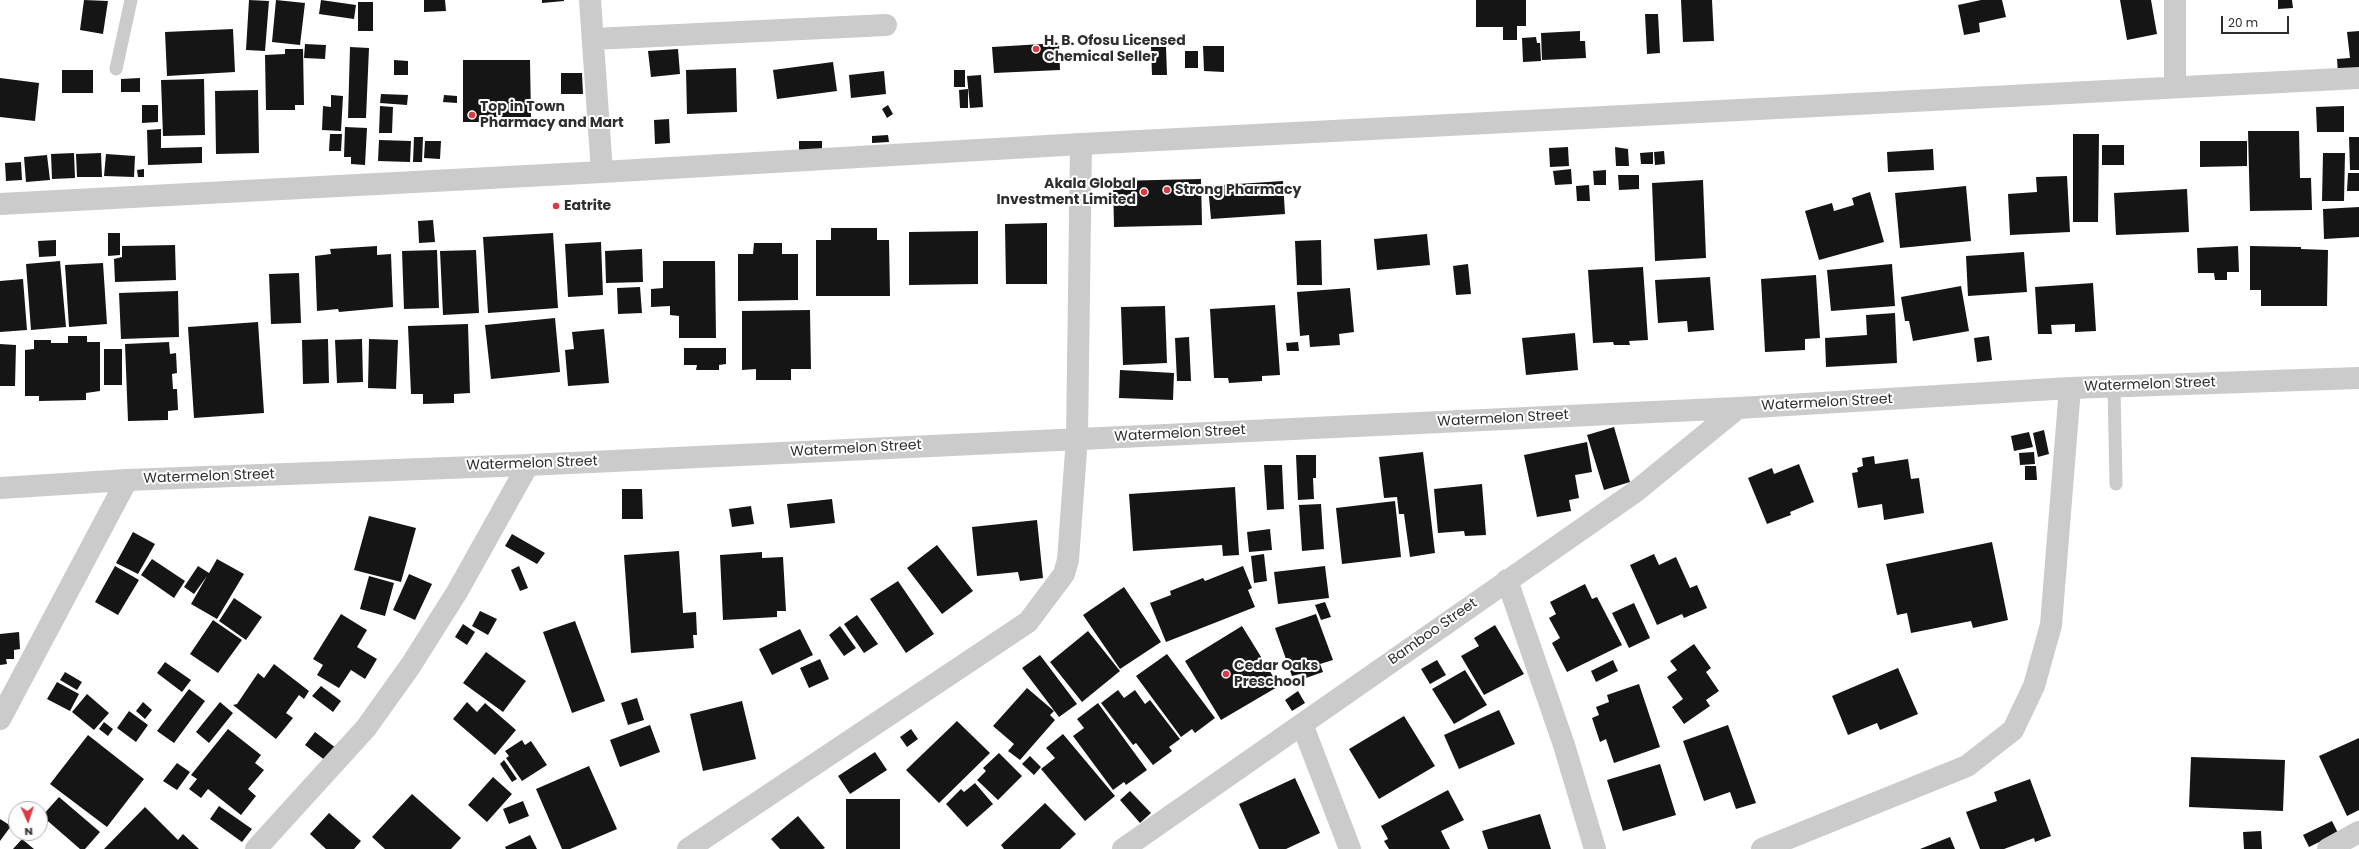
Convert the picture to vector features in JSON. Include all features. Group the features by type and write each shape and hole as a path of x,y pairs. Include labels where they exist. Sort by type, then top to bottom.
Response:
{"street":[{"path":"590,0 594,38 602,172"},
{"path":"2175,0 2175,86"},
{"path":"594,38 886,25"},
{"path":"0,204 602,172 1081,144 2175,86 2359,78"},
{"path":"688,849 1028,622 1064,574 1068,560 1077,438 1081,144"},
{"name":"Watermelon Street","path":"0,488 127,480 528,464 1738,408 2070,388 2359,378"},
{"path":"1762,849 1967,766 2013,730 2034,686 2051,625 2070,388"},
{"name":"Bamboo Street","path":"1124,849 1635,492 1738,408"},
{"path":"256,849 366,728 412,665 457,592 528,464"},
{"path":"0,719 127,480"},
{"path":"1507,580 1564,745 1595,849"},
{"path":"1302,724 1350,849"},
{"path":"2328,849 2359,832"}],"lane":[{"path":"116,69 131,0"},
{"path":"2114,387 2116,484"}],"building":[{"path":"84,0 108,1 103,34 80,30"},
{"path":"249,0 269,1 265,51 246,50"},
{"path":"276,0 305,3 300,45 272,42"},
{"path":"321,0 356,5 354,19 319,14"},
{"path":"424,0 445,0 446,11 424,12"},
{"path":"542,0 564,0 564,1 542,3"},
{"path":"1476,0 1526,0 1526,26 1517,26 1517,40 1503,40 1503,27 1476,27"},
{"path":"1681,0 1712,0 1714,41 1683,42"},
{"path":"1981,0 2002,0 2006,17 1979,23 1980,32 1964,35 1958,5"},
{"path":"2120,0 2151,0 2157,34 2127,40"},
{"path":"2278,0 2292,0 2293,8 2278,9"},
{"path":"358,2 373,2 373,31 358,31"},
{"path":"1645,14 1658,14 1660,53 1647,54"},
{"path":"233,29 235,72 167,76 165,32"},
{"path":"1580,31 1580,41 1585,41 1586,58 1542,60 1541,33"},
{"path":"2359,31 2359,72 2338,73 2337,59 2350,58 2347,32"},
{"path":"1536,37 1537,43 1540,43 1541,61 1523,62 1522,38"},
{"path":"1059,43 1060,70 994,73 992,47"},
{"path":"305,44 326,45 325,59 304,58"},
{"path":"1203,46 1224,46 1224,72 1204,71"},
{"path":"350,47 369,48 366,118 348,118"},
{"path":"1151,47 1166,47 1167,75 1152,75"},
{"path":"285,49 303,49 304,105 295,105 295,110 266,110 265,55 285,54"},
{"path":"678,49 680,74 651,77 648,51"},
{"path":"1185,51 1198,51 1198,68 1185,68"},
{"path":"394,60 408,61 408,75 394,75"},
{"path":"463,60 530,60 531,117 484,117 484,122 463,122"},
{"path":"833,62 837,91 777,99 773,70"},
{"path":"736,68 737,112 687,114 686,70"},
{"path":"62,70 93,70 93,93 62,93"},
{"path":"954,70 965,70 965,87 954,87"},
{"path":"884,71 886,94 851,98 849,75"},
{"path":"561,73 582,73 583,94 561,94"},
{"path":"981,75 983,107 970,108 967,76"},
{"path":"0,78 39,83 35,121 0,117"},
{"path":"140,78 140,92 121,92 121,79"},
{"path":"204,79 205,135 163,136 161,80"},
{"path":"968,89 968,108 960,108 959,90"},
{"path":"258,90 259,153 216,154 215,91"},
{"path":"381,94 408,95 407,105 380,103"},
{"path":"331,95 343,96 341,131 322,130 323,106 331,107"},
{"path":"444,95 457,96 457,103 443,102"},
{"path":"142,105 158,105 158,122 142,123"},
{"path":"888,105 893,114 887,118 882,109"},
{"path":"380,106 393,107 392,133 379,133"},
{"path":"2344,106 2344,132 2317,132 2316,107"},
{"path":"669,119 670,143 655,144 654,120"},
{"path":"345,127 367,128 365,165 351,164 351,157 344,157"},
{"path":"161,129 161,148 202,147 202,163 148,165 147,130"},
{"path":"2248,131 2299,131 2300,178 2311,178 2312,210 2250,211"},
{"path":"330,134 342,134 341,151 329,151"},
{"path":"2073,134 2099,134 2098,222 2073,222"},
{"path":"888,135 889,142 872,143 872,136"},
{"path":"414,137 423,137 422,162 413,162"},
{"path":"2349,137 2359,137 2359,170 2350,170"},
{"path":"379,140 411,141 410,162 378,161"},
{"path":"425,141 441,141 440,159 424,158"},
{"path":"799,141 822,141 822,150 799,150"},
{"path":"2200,141 2247,141 2247,166 2200,167"},
{"path":"2102,145 2124,145 2124,165 2102,165"},
{"path":"1568,147 1569,166 1550,167 1549,148"},
{"path":"1615,147 1628,149 1629,166 1616,166"},
{"path":"1933,149 1934,170 1888,172 1887,152"},
{"path":"1664,151 1665,164 1655,165 1654,152"},
{"path":"1653,152 1653,164 1641,164 1640,153"},
{"path":"74,153 75,178 52,179 51,154"},
{"path":"101,153 102,177 77,177 76,154"},
{"path":"2323,153 2345,153 2344,201 2322,201"},
{"path":"106,154 135,156 134,177 104,176"},
{"path":"47,155 50,180 26,182 24,157"},
{"path":"21,162 22,180 6,181 5,163"},
{"path":"144,169 144,177 138,177 137,170"},
{"path":"1571,169 1572,184 1555,185 1553,171"},
{"path":"1606,170 1606,185 1594,185 1593,171"},
{"path":"2348,173 2359,173 2359,191 2347,191"},
{"path":"1618,175 1639,175 1639,189 1619,190"},
{"path":"2067,176 2070,232 2010,235 2008,194 2037,192 2036,177"},
{"path":"1201,179 1202,225 1114,227 1113,181"},
{"path":"1703,180 1706,258 1655,261 1652,183"},
{"path":"1283,181 1285,214 1211,219 1208,186"},
{"path":"1589,185 1590,201 1577,201 1576,186"},
{"path":"1966,186 1971,241 1900,248 1895,193"},
{"path":"2187,189 2189,232 2116,235 2114,193"},
{"path":"1870,192 1884,242 1819,260 1805,211 1832,203 1834,211 1854,205 1852,198"},
{"path":"2359,207 2359,237 2324,239 2323,209"},
{"path":"433,220 435,242 419,243 418,221"},
{"path":"1047,223 1047,284 1006,284 1005,224"},
{"path":"831,228 877,228 877,240 889,240 890,296 816,296 816,240 831,240"},
{"path":"978,231 978,284 909,285 909,232"},
{"path":"108,233 120,233 120,255 108,256"},
{"path":"553,233 558,308 488,313 483,237"},
{"path":"1427,234 1430,265 1377,270 1374,239"},
{"path":"56,240 56,256 39,257 38,241"},
{"path":"1321,240 1322,285 1297,285 1295,241"},
{"path":"601,242 603,295 568,297 565,244"},
{"path":"754,243 782,243 782,254 798,254 798,300 738,301 738,254 753,254"},
{"path":"175,245 176,280 115,282 114,259 122,257 122,246"},
{"path":"377,246 377,255 391,254 393,307 339,312 338,309 317,311 315,256 331,254 330,249"},
{"path":"2238,246 2239,272 2227,272 2227,280 2215,280 2214,273 2198,273 2197,248"},
{"path":"2250,246 2301,247 2301,249 2328,250 2327,306 2261,306 2261,290 2250,290"},
{"path":"642,249 643,282 606,283 605,251"},
{"path":"437,250 439,308 404,309 402,251"},
{"path":"476,250 479,313 443,315 440,251"},
{"path":"2024,252 2027,292 1968,296 1966,256"},
{"path":"60,261 66,327 31,330 26,264"},
{"path":"663,261 715,261 716,338 679,338 679,316 670,315 670,306 651,307 651,289 663,288"},
{"path":"103,263 107,324 69,327 65,265"},
{"path":"1468,264 1471,294 1456,295 1453,266"},
{"path":"1892,264 1895,306 1831,311 1827,270"},
{"path":"1643,267 1648,340 1629,341 1630,345 1614,345 1613,342 1593,343 1588,270"},
{"path":"299,273 301,323 271,324 269,274"},
{"path":"1816,275 1820,338 1805,339 1805,350 1765,352 1761,279"},
{"path":"1710,277 1714,330 1688,332 1687,321 1658,323 1655,280"},
{"path":"23,279 27,330 0,332 0,281"},
{"path":"2093,283 2096,331 2075,332 2075,324 2051,325 2052,334 2038,334 2035,287"},
{"path":"1961,286 1969,331 1913,341 1909,321 1905,321 1901,297"},
{"path":"640,287 642,313 618,314 617,288"},
{"path":"1350,288 1354,332 1339,334 1340,345 1310,347 1309,335 1300,336 1297,292"},
{"path":"178,291 179,337 121,339 119,293"},
{"path":"1275,305 1280,375 1262,376 1262,381 1229,383 1228,378 1214,378 1210,309"},
{"path":"1165,306 1167,363 1123,365 1121,307"},
{"path":"810,310 811,369 791,369 791,380 756,380 756,369 742,370 742,311"},
{"path":"1895,313 1897,363 1826,367 1825,338 1867,335 1866,315"},
{"path":"555,318 560,372 491,379 485,325"},
{"path":"258,322 264,413 194,418 188,327"},
{"path":"468,324 470,393 454,394 454,403 423,404 423,394 411,394 408,326"},
{"path":"604,329 609,383 568,386 565,350 574,349 572,332"},
{"path":"1575,333 1578,370 1526,375 1522,338"},
{"path":"68,336 87,336 87,342 100,342 100,391 86,393 86,400 39,401 39,396 25,396 25,350 34,349 34,340 51,340 51,343 68,343"},
{"path":"1989,336 1992,360 1977,362 1974,338"},
{"path":"1189,337 1191,381 1177,381 1175,338"},
{"path":"328,339 329,383 303,384 302,340"},
{"path":"362,339 363,382 337,383 335,340"},
{"path":"369,339 398,340 396,389 368,388"},
{"path":"169,342 170,354 176,353 177,373 172,374 173,389 177,389 178,410 168,411 168,420 128,421 125,344"},
{"path":"1298,342 1299,351 1287,351 1286,343"},
{"path":"0,344 16,345 15,386 0,386"},
{"path":"684,348 726,348 726,364 719,365 719,370 696,370 697,365 684,365"},
{"path":"104,349 122,349 122,385 104,385"},
{"path":"1120,370 1174,373 1173,400 1119,398"},
{"path":"1614,427 1630,482 1604,490 1587,435"},
{"path":"2044,430 2049,454 2038,457 2033,433"},
{"path":"2029,432 2033,447 2014,451 2011,436"},
{"path":"1587,442 1592,472 1575,475 1579,498 1569,500 1571,511 1537,517 1524,455"},
{"path":"1423,452 1435,553 1410,557 1404,514 1399,514 1397,497 1384,498 1379,457"},
{"path":"2034,452 2035,464 2020,465 2019,453"},
{"path":"1296,455 1316,455 1316,478 1313,478 1314,499 1298,500"},
{"path":"1874,456 1875,464 1908,459 1911,479 1919,478 1924,513 1884,520 1882,504 1858,508 1852,473 1858,472 1857,468 1863,466 1862,458"},
{"path":"1799,464 1814,502 1790,512 1791,515 1767,524 1748,478 1772,468 1774,474"},
{"path":"1264,465 1282,465 1284,509 1267,510"},
{"path":"2025,466 2036,466 2037,480 2025,480"},
{"path":"1482,484 1486,535 1465,536 1464,531 1438,533 1434,489"},
{"path":"1235,487 1239,555 1223,556 1222,545 1133,551 1129,494"},
{"path":"622,489 642,489 643,519 622,519"},
{"path":"832,499 835,523 790,528 787,504"},
{"path":"1395,501 1401,557 1342,564 1336,508"},
{"path":"1321,504 1324,549 1302,551 1299,505"},
{"path":"751,506 754,524 732,527 729,509"},
{"path":"369,516 416,528 401,582 354,570"},
{"path":"1037,520 1043,578 1020,581 1018,572 977,576 972,527"},
{"path":"1270,529 1272,550 1249,552 1247,532"},
{"path":"133,532 155,544 138,574 116,563"},
{"path":"512,534 545,553 537,564 505,546"},
{"path":"1992,542 2008,620 1973,628 1971,621 1911,633 1907,613 1897,615 1886,564"},
{"path":"937,545 973,591 942,614 907,568"},
{"path":"679,551 683,613 696,612 697,635 693,635 694,648 631,653 624,555"},
{"path":"762,552 762,558 783,557 786,611 777,611 777,617 723,620 720,555"},
{"path":"1264,554 1267,581 1254,583 1251,556"},
{"path":"1654,554 1659,565 1676,557 1690,588 1697,585 1707,608 1684,618 1682,614 1657,625 1630,565"},
{"path":"152,559 185,581 174,598 141,575"},
{"path":"217,559 244,574 217,619 191,604 207,576 194,594 184,587 198,566 209,573"},
{"path":"115,566 139,580 118,615 95,602"},
{"path":"519,566 528,588 520,591 511,570"},
{"path":"1243,566 1252,588 1248,590 1255,607 1166,642 1150,603 1171,595 1170,591 1203,578 1205,581"},
{"path":"1325,566 1329,598 1278,604 1274,572"},
{"path":"409,574 432,584 415,620 393,610"},
{"path":"369,576 394,583 385,616 360,609"},
{"path":"898,581 934,634 906,653 870,599"},
{"path":"1585,584 1592,599 1597,597 1622,645 1567,672 1552,643 1560,638 1549,618 1556,614 1550,602"},
{"path":"1124,587 1161,642 1120,669 1083,615"},
{"path":"234,598 262,617 246,640 219,621"},
{"path":"1325,602 1331,617 1321,620 1315,605"},
{"path":"1634,603 1650,638 1629,648 1612,613"},
{"path":"480,611 497,619 488,635 472,626"},
{"path":"341,614 367,630 357,647 377,659 365,679 351,670 339,688 317,675 323,665 313,659"},
{"path":"1316,614 1333,660 1320,664 1323,672 1303,679 1300,674 1292,676 1275,628"},
{"path":"857,615 878,644 864,653 844,624"},
{"path":"213,620 242,640 218,673 190,654"},
{"path":"575,621 605,701 572,713 543,632"},
{"path":"463,624 475,632 467,645 455,637"},
{"path":"1495,625 1524,674 1484,695 1461,656 1479,646 1474,638"},
{"path":"840,626 856,648 844,656 829,635"},
{"path":"1242,626 1279,686 1221,720 1185,661"},
{"path":"800,629 813,655 772,675 759,649"},
{"path":"1088,631 1120,671 1082,702 1050,662"},
{"path":"19,632 20,649 14,650 14,659 6,659 7,664 0,665 0,634"},
{"path":"1694,644 1711,668 1706,672 1719,691 1706,700 1710,706 1684,724 1672,707 1683,699 1667,677 1677,670 1670,661"},
{"path":"486,652 526,681 503,712 463,683"},
{"path":"1167,654 1215,718 1195,733 1192,729 1181,737 1136,676"},
{"path":"1040,655 1077,704 1059,717 1022,668"},
{"path":"820,659 829,679 809,688 800,668"},
{"path":"1437,660 1446,675 1430,684 1421,669"},
{"path":"1613,660 1618,671 1596,682 1591,671"},
{"path":"165,662 191,680 182,692 157,673"},
{"path":"274,664 309,691 304,699 299,695 286,713 293,718 276,739 233,705 237,704 258,673 264,678"},
{"path":"1898,668 1918,714 1880,730 1877,723 1848,735 1832,696"},
{"path":"1465,670 1487,705 1454,724 1432,689"},
{"path":"65,672 82,682 77,690 60,680"},
{"path":"57,682 79,694 70,711 47,699"},
{"path":"1639,684 1660,747 1614,763 1606,739 1600,742 1592,718 1599,715 1596,707 1609,702 1607,695"},
{"path":"321,686 341,701 333,712 312,696"},
{"path":"1027,688 1054,711 1050,715 1055,720 1020,760 1008,751 1014,744 993,726"},
{"path":"189,689 205,701 174,743 157,731"},
{"path":"1118,690 1124,698 1135,690 1145,704 1150,700 1180,739 1169,747 1172,751 1153,765 1136,743 1133,745 1101,703"},
{"path":"1298,691 1305,703 1292,711 1285,700"},
{"path":"87,694 109,713 94,730 72,712"},
{"path":"637,698 644,720 628,725 621,703"},
{"path":"742,701 756,759 703,771 690,714"},
{"path":"143,702 152,710 145,719 136,711"},
{"path":"220,702 233,713 209,743 196,732"},
{"path":"467,702 477,712 485,703 516,730 495,755 453,719"},
{"path":"1098,703 1147,770 1126,785 1124,782 1113,790 1073,736 1084,728 1077,719"},
{"path":"1499,710 1515,744 1459,769 1444,735"},
{"path":"129,711 148,725 136,742 117,728"},
{"path":"1404,716 1435,766 1379,799 1349,749"},
{"path":"957,721 990,753 939,803 906,770"},
{"path":"104,722 113,729 108,736 99,729"},
{"path":"650,725 660,752 620,767 610,740"},
{"path":"1728,725 1756,803 1736,809 1730,792 1704,801 1683,741"},
{"path":"228,729 261,755 255,763 264,770 248,789 256,796 241,815 208,789 201,798 189,789 197,779 191,775"},
{"path":"911,729 918,739 907,747 900,737"},
{"path":"315,732 336,748 326,761 305,745"},
{"path":"1063,734 1115,796 1085,821 1041,769 1055,758 1046,748"},
{"path":"88,735 144,779 107,827 50,784"},
{"path":"2359,738 2359,810 2347,816 2319,756"},
{"path":"522,740 525,745 531,741 547,765 522,781 506,758 509,756 505,751"},
{"path":"875,752 887,770 850,794 838,776"},
{"path":"999,753 1022,776 998,800 977,780 986,771 983,768"},
{"path":"1030,756 1041,767 1034,775 1022,764"},
{"path":"2191,757 2285,760 2283,811 2189,807"},
{"path":"504,760 517,779 512,782 500,764"},
{"path":"177,763 190,772 177,790 163,781"},
{"path":"1660,764 1676,815 1623,831 1607,780"},
{"path":"589,766 617,829 570,849 562,849 536,789"},
{"path":"493,777 512,794 487,822 468,805"},
{"path":"1295,778 1320,833 1286,849 1259,849 1239,804"},
{"path":"2030,779 2051,836 2035,842 2034,838 2004,849 1980,849 1966,812 1997,801 1994,792"},
{"path":"975,783 993,804 967,827 946,804 961,789 964,792"},
{"path":"1448,790 1464,820 1441,831 1450,849 1389,849 1384,841 1388,839 1381,826"},
{"path":"1130,791 1151,813 1140,823 1120,800"},
{"path":"412,794 461,838 451,849 385,849 372,837"},
{"path":"59,797 100,832 85,849 80,849 48,821 48,809"},
{"path":"846,799 900,799 900,849 846,849"},
{"path":"523,801 529,816 509,824 503,809"},
{"path":"1045,803 1076,834 1060,849 1004,849 1001,845"},
{"path":"219,806 252,829 242,842 210,819"},
{"path":"145,807 178,840 183,834 199,849 104,849"},
{"path":"329,813 361,841 354,849 326,849 310,834"},
{"path":"1540,814 1551,849 1488,849 1482,831"},
{"path":"798,816 825,848 780,849 771,839"},
{"path":"0,819 8,824 8,830 0,841"},
{"path":"2332,821 2338,833 2309,847 2303,835"},
{"path":"2261,831 2262,849 2244,849 2243,832"},
{"path":"530,835 537,849 506,849 505,847"},
{"path":"1950,837 1955,849 1920,849"},
{"path":"20,841 24,841 34,849 13,849"}],"place":[{"name":"H. B. Ofosu Licensed Chemical Seller","path":"1036,49"},
{"name":"Top in Town Pharmacy and Mart","path":"472,115"},
{"name":"Strong Pharmacy","path":"1167,190"},
{"name":"Akala Global Investment Limited","path":"1144,192"},
{"name":"Eatrite","path":"556,206"},
{"name":"Cedar Oaks Preschool","path":"1226,674"}]}
